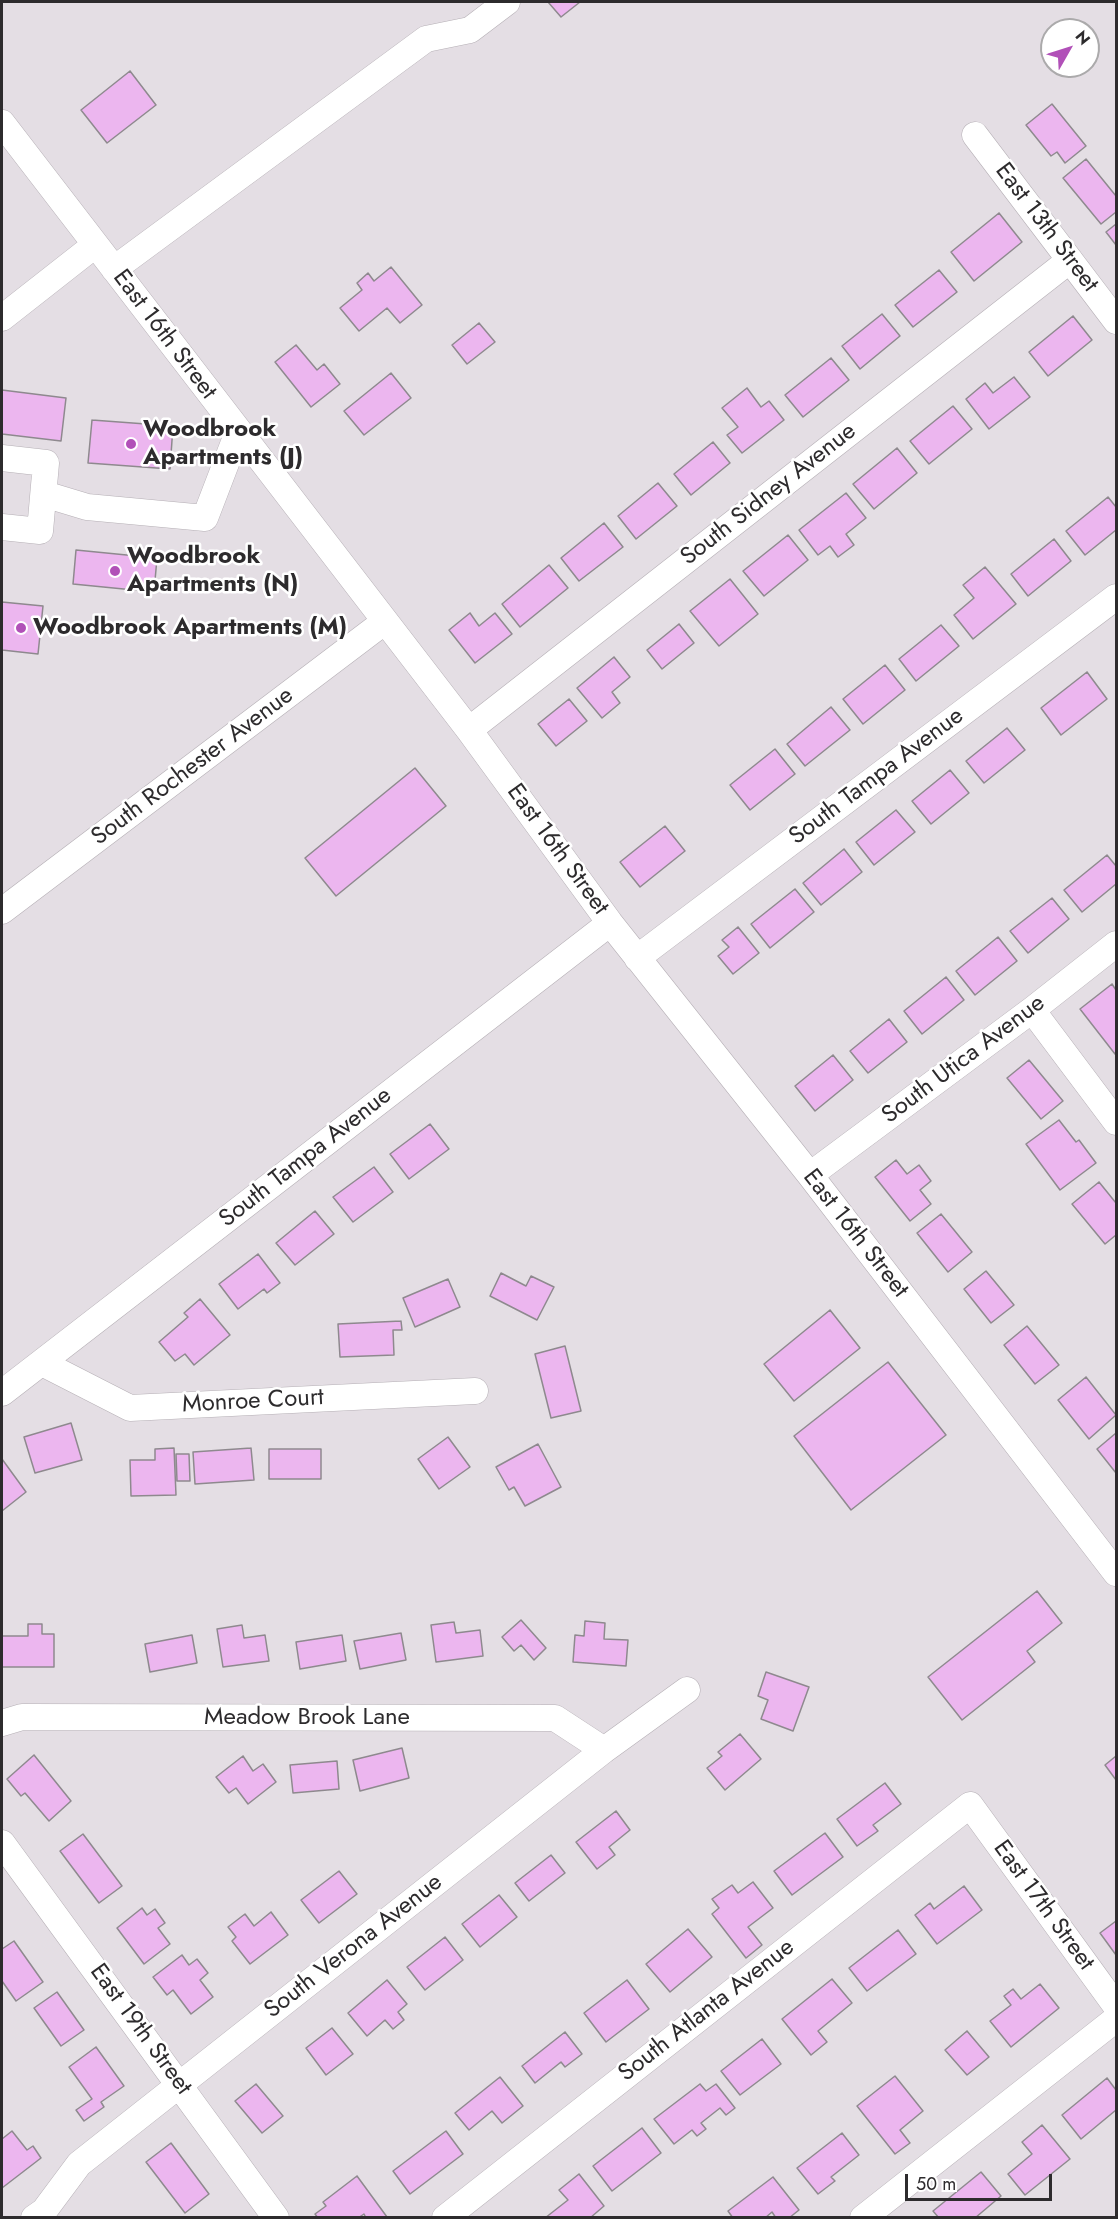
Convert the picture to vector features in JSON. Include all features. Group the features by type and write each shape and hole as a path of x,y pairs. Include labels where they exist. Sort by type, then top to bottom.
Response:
{"street":[{"path":"114,269 426,39 470,30 507,2"},
{"name":"East 16th Street","path":"2,123 469,730 610,923 810,1175 1116,1573"},
{"name":"East 13th Street","path":"975,135 1116,321"},
{"path":"2,318 95,245"},
{"name":"South Sidney Avenue","path":"469,730 1070,260"},
{"path":"44,494 87,507 205,518 238,432"},
{"path":"2,458 46,463 40,531 2,527"},
{"name":"South Tampa Avenue","path":"637,958 1116,597"},
{"name":"South Rochester Avenue","path":"2,911 384,622"},
{"name":"South Tampa Avenue","path":"2,1393 610,923"},
{"name":"South Utica Avenue","path":"810,1175 1032,1010 1116,944"},
{"path":"1032,1010 1116,1122"},
{"name":"Monroe Court","path":"42,1363 130,1408 475,1390"},
{"name":"South Verona Avenue","path":"34,2217 44,2211 79,2164 604,1750 687,1690"},
{"name":"Meadow Brook Lane","path":"2,1723 22,1717 555,1718 604,1750"},
{"name":"East 17th Street","path":"970,1806 1116,2006"},
{"name":"South Atlanta Avenue","path":"445,2217 970,1806"},
{"name":"East 19th Street","path":"2,1843 276,2217"},
{"path":"863,2217 1116,2019"}],"building":[{"path":"548,2 580,2 561,17"},
{"path":"130,71 156,105 107,143 81,110"},
{"path":"1052,104 1086,146 1065,163 1057,152 1051,156 1026,125"},
{"path":"1086,159 1116,196 1116,212 1101,224 1063,178"},
{"path":"999,213 1022,242 974,281 951,252"},
{"path":"1116,224 1116,245 1106,232"},
{"path":"391,267 422,305 400,323 387,308 359,331 340,308 362,290 357,283 368,273 374,281"},
{"path":"939,270 957,292 913,327 895,305"},
{"path":"882,314 900,336 860,369 842,346"},
{"path":"1073,316 1092,340 1048,376 1029,352"},
{"path":"479,323 495,342 467,364 452,345"},
{"path":"296,345 317,370 324,364 340,384 311,407 275,362"},
{"path":"831,358 849,380 803,417 785,395"},
{"path":"391,373 411,398 364,435 344,411"},
{"path":"1014,377 1030,397 989,429 966,399 985,383 993,393"},
{"path":"747,388 761,407 769,401 784,420 742,453 727,435 738,427 722,408"},
{"path":"2,390 66,398 61,441 2,434"},
{"path":"953,406 972,429 929,464 910,441"},
{"name":"Woodbrook Apartments (J)","path":"92,420 173,426 170,469 88,463"},
{"path":"713,442 730,463 691,495 674,474"},
{"path":"897,448 917,473 874,509 853,484"},
{"path":"658,483 677,506 636,539 618,516"},
{"path":"846,493 866,518 846,534 854,545 838,557 830,546 818,555 799,530"},
{"path":"1108,497 1116,507 1116,530 1085,555 1066,531"},
{"path":"604,523 623,547 579,581 561,558"},
{"path":"788,535 808,560 764,596 743,571"},
{"path":"1054,539 1071,561 1028,596 1011,574"},
{"name":"Woodbrook Apartments (N)","path":"76,550 157,558 154,592 73,584"},
{"path":"549,565 568,588 520,627 502,604"},
{"path":"985,567 1016,604 973,639 954,615 974,598 963,585"},
{"path":"730,579 758,614 719,646 690,611"},
{"name":"Woodbrook Apartments (M)","path":"2,602 43,606 38,654 2,650"},
{"path":"470,613 479,626 495,613 512,634 475,663 449,630"},
{"path":"679,624 694,643 662,669 647,650"},
{"path":"941,625 959,646 916,681 899,659"},
{"path":"614,657 630,677 612,692 620,703 602,718 577,688"},
{"path":"885,665 905,690 863,724 843,699"},
{"path":"1087,672 1107,699 1061,735 1041,708"},
{"path":"569,699 587,721 556,746 538,724"},
{"path":"831,707 850,730 805,766 787,744"},
{"path":"1007,728 1025,750 984,783 966,761"},
{"path":"775,749 795,774 750,810 730,785"},
{"path":"415,768 446,806 336,896 305,858"},
{"path":"950,770 969,793 931,824 912,801"},
{"path":"896,810 915,832 874,865 856,842"},
{"path":"665,826 685,851 640,887 620,862"},
{"path":"844,849 862,872 821,905 803,883"},
{"path":"1107,855 1116,866 1116,884 1082,912 1064,890"},
{"path":"795,889 814,912 770,948 751,924"},
{"path":"1052,898 1069,919 1028,953 1010,931"},
{"path":"738,927 759,953 733,974 718,956 729,947 722,940"},
{"path":"998,937 1017,961 975,995 956,971"},
{"path":"946,977 964,1000 922,1034 904,1011"},
{"path":"1112,984 1116,990 1115,1054 1080,1009"},
{"path":"889,1019 907,1042 868,1073 850,1051"},
{"path":"833,1055 853,1080 815,1111 795,1086"},
{"path":"1029,1060 1063,1101 1041,1119 1007,1078"},
{"path":"1059,1120 1076,1142 1079,1140 1096,1163 1060,1190 1026,1144"},
{"path":"430,1124 449,1149 409,1179 390,1154"},
{"path":"896,1160 907,1174 919,1165 931,1181 920,1190 931,1204 910,1221 875,1177"},
{"path":"374,1167 393,1192 353,1222 333,1197"},
{"path":"1099,1182 1116,1203 1116,1235 1105,1244 1072,1204"},
{"path":"315,1211 334,1234 295,1265 276,1243"},
{"path":"941,1214 972,1252 948,1272 917,1233"},
{"path":"258,1254 280,1283 267,1293 264,1289 238,1309 219,1284"},
{"path":"986,1271 1014,1305 991,1323 964,1289"},
{"path":"501,1273 526,1286 531,1276 554,1287 537,1320 490,1296"},
{"path":"448,1279 460,1307 415,1327 403,1298"},
{"path":"200,1299 230,1335 194,1365 185,1354 175,1361 159,1342 188,1317 184,1313"},
{"path":"830,1310 860,1348 794,1401 764,1364"},
{"path":"401,1321 402,1330 393,1330 394,1355 340,1357 338,1324"},
{"path":"1027,1326 1059,1365 1035,1384 1004,1345"},
{"path":"565,1346 581,1411 551,1418 535,1354"},
{"path":"888,1362 946,1435 851,1510 794,1436"},
{"path":"1086,1377 1116,1415 1089,1439 1058,1400"},
{"path":"71,1423 82,1460 35,1473 24,1437"},
{"path":"1116,1433 1116,1473 1097,1449"},
{"path":"448,1437 470,1467 439,1489 418,1459"},
{"path":"538,1444 561,1487 525,1506 514,1487 509,1490 496,1467"},
{"path":"174,1448 176,1495 131,1496 130,1460 155,1460 155,1449"},
{"path":"251,1448 254,1480 195,1484 193,1452"},
{"path":"269,1449 321,1449 321,1479 269,1479"},
{"path":"176,1454 189,1454 190,1481 177,1481"},
{"path":"2,1459 26,1492 2,1511"},
{"path":"1037,1591 1062,1623 1027,1651 1035,1662 962,1720 928,1677"},
{"path":"521,1620 546,1648 534,1660 521,1645 514,1651 502,1637"},
{"path":"585,1621 605,1623 604,1639 628,1640 626,1666 573,1662 575,1635 584,1636"},
{"path":"454,1622 456,1633 480,1630 483,1656 436,1662 431,1625"},
{"path":"28,1624 42,1624 42,1634 54,1634 54,1667 2,1667 2,1636 28,1636"},
{"path":"242,1625 244,1638 265,1635 269,1661 223,1667 217,1629"},
{"path":"401,1633 406,1660 360,1669 354,1641"},
{"path":"192,1635 197,1663 150,1672 145,1644"},
{"path":"342,1635 346,1661 300,1669 296,1642"},
{"path":"766,1672 809,1687 793,1731 761,1719 768,1700 758,1696"},
{"path":"740,1734 761,1759 725,1790 707,1768 722,1756 718,1752"},
{"path":"402,1748 409,1778 360,1791 353,1760"},
{"path":"34,1755 71,1801 49,1821 25,1793 21,1796 7,1779"},
{"path":"243,1756 253,1771 263,1764 276,1782 248,1804 236,1788 229,1793 216,1777"},
{"path":"1116,1756 1116,1780 1105,1765"},
{"path":"337,1761 339,1789 293,1793 290,1765"},
{"path":"885,1783 901,1804 873,1825 878,1831 857,1846 837,1819"},
{"path":"616,1811 630,1830 609,1847 615,1855 597,1869 576,1842"},
{"path":"825,1833 843,1857 792,1895 774,1871"},
{"path":"83,1834 122,1886 99,1903 60,1851"},
{"path":"551,1855 565,1873 529,1901 515,1883"},
{"path":"339,1871 357,1894 319,1923 301,1900"},
{"path":"753,1882 773,1908 748,1927 762,1945 746,1958 712,1914 719,1908 712,1899 732,1885 738,1893"},
{"path":"964,1886 982,1910 937,1944 915,1915 930,1903 934,1909"},
{"path":"499,1895 517,1917 480,1947 462,1924"},
{"path":"142,1908 147,1915 155,1909 165,1923 158,1928 170,1944 144,1964 117,1928"},
{"path":"271,1912 288,1935 250,1964 232,1941 236,1937 228,1927 245,1914 254,1926"},
{"path":"1116,1921 1116,1955 1100,1933"},
{"path":"688,1929 712,1957 670,1992 646,1964"},
{"path":"898,1930 916,1954 867,1991 849,1968"},
{"path":"445,1937 463,1960 425,1990 407,1967"},
{"path":"14,1941 43,1982 16,2001 2,1981 2,1949"},
{"path":"182,1955 189,1965 197,1959 208,1973 200,1980 213,1997 191,2014 173,1990 167,1995 153,1977"},
{"path":"832,1979 852,2003 818,2031 827,2042 811,2055 782,2019"},
{"path":"387,1980 407,2004 398,2012 404,2020 393,2029 385,2020 367,2036 348,2013"},
{"path":"627,1980 649,2009 606,2042 584,2013"},
{"path":"1040,1984 1059,2008 1011,2047 990,2021 1011,2005 1004,1996 1013,1989 1021,1999"},
{"path":"57,1992 84,2030 61,2046 34,2008"},
{"path":"332,2028 353,2054 326,2075 306,2048"},
{"path":"967,2031 989,2057 967,2075 945,2050"},
{"path":"565,2032 582,2054 565,2067 561,2062 535,2083 522,2066"},
{"path":"762,2039 781,2064 740,2095 721,2071"},
{"path":"96,2047 124,2086 101,2102 104,2107 84,2121 76,2110 92,2099 69,2067"},
{"path":"895,2076 923,2111 900,2130 910,2143 895,2154 857,2106"},
{"path":"500,2077 523,2106 502,2123 492,2111 469,2130 455,2113"},
{"path":"1107,2078 1116,2090 1116,2110 1081,2139 1062,2115"},
{"path":"256,2084 283,2116 262,2133 235,2101"},
{"path":"700,2084 706,2091 716,2084 735,2108 726,2115 720,2108 701,2123 706,2129 697,2136 692,2130 674,2144 654,2119"},
{"path":"1042,2125 1070,2159 1025,2195 1008,2174 1032,2154 1022,2142"},
{"path":"642,2128 661,2153 612,2191 593,2166"},
{"path":"12,2131 27,2150 33,2146 41,2158 2,2188 2,2139"},
{"path":"446,2131 463,2154 410,2194 393,2171"},
{"path":"842,2133 859,2155 831,2177 835,2181 818,2194 797,2168"},
{"path":"171,2143 209,2194 185,2213 146,2162"},
{"path":"981,2172 1001,2196 975,2218 939,2218 933,2211"},
{"path":"579,2174 604,2206 590,2218 545,2218 568,2200 559,2190"},
{"path":"357,2176 387,2217 366,2218 364,2214 358,2218 318,2218 315,2214 326,2206 323,2202"},
{"path":"773,2177 799,2210 789,2218 776,2218 772,2212 765,2218 733,2218 728,2211"}],"place":[{"name":"Woodbrook Apartments (J)","path":"131,444"},
{"name":"Woodbrook Apartments (N)","path":"115,571"},
{"name":"Woodbrook Apartments (M)","path":"21,628"}]}
